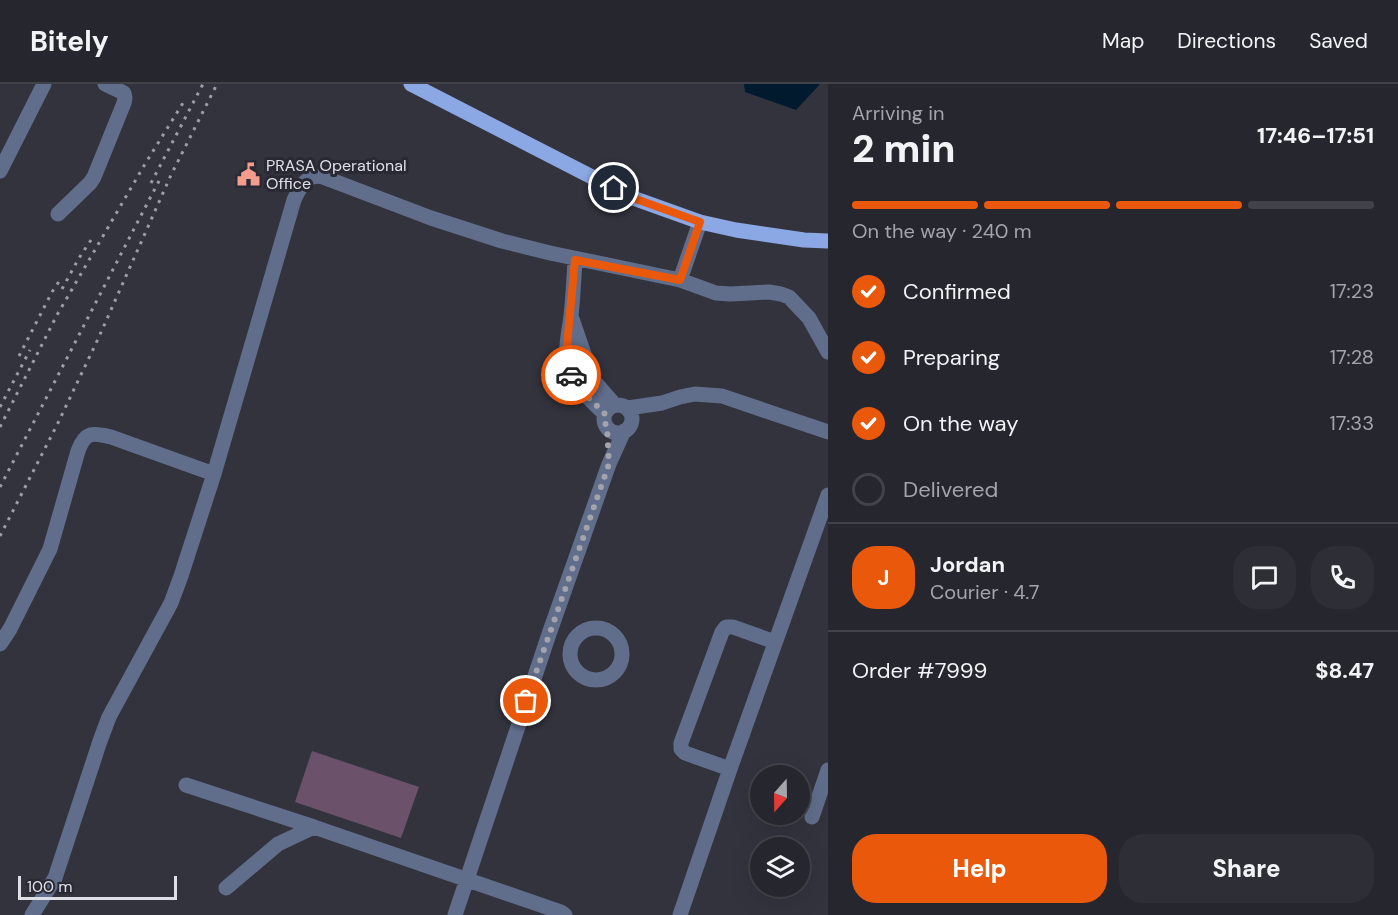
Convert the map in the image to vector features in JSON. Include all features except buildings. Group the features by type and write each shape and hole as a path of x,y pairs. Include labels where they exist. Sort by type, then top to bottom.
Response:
{"main road":[{"path":"411,84 633,198 700,222 736,231 828,242"}],"street":[{"path":"0,171 44,84"},
{"path":"58,214 94,177 125,98 124,93 105,84"},
{"path":"32,915 55,878 109,717 171,603 214,474 294,200 301,185 308,178 318,175 431,218 502,241 575,260 680,280 723,294 769,292 789,297 809,318 828,352"},
{"path":"680,280 700,222"},
{"path":"575,260 566,356 570,371 578,387 618,418"},
{"path":"454,915 609,464 618,418 593,380 571,316"},
{"path":"570,371 587,365"},
{"path":"618,418 695,394 722,396 826,430"},
{"path":"0,644 10,629 50,549 78,451 85,437 99,434 111,437 214,474"},
{"path":"680,915 828,495"},
{"path":"730,769 686,753 681,749 681,743 722,632 726,627 733,627 775,642"},
{"path":"549,634 573,643"},
{"path":"812,817 828,770"},
{"path":"186,785 315,827 565,915"},
{"path":"226,888 278,844 315,827"}],"shaded area":[{"path":"312,751 419,787 401,838 295,802"}],"water":[{"path":"744,84 820,84 796,110 745,92"}],"railway":[{"path":"151,183 203,84"},
{"path":"0,536 57,425 171,175 217,84"},
{"path":"0,427 57,315 183,103"},
{"path":"0,487 161,177"},
{"path":"62,289 93,237"},
{"path":"19,356 62,277"},
{"path":"0,407 30,350"}],"way so far":[{"path":"526,701 609,464 605,414 578,387 571,375"}],"place":[{"name":"PRASA Operational Office","path":"248,174"}],"route":[{"path":"571,375 566,356 575,260 680,280 700,222 633,198 614,188"}]}
